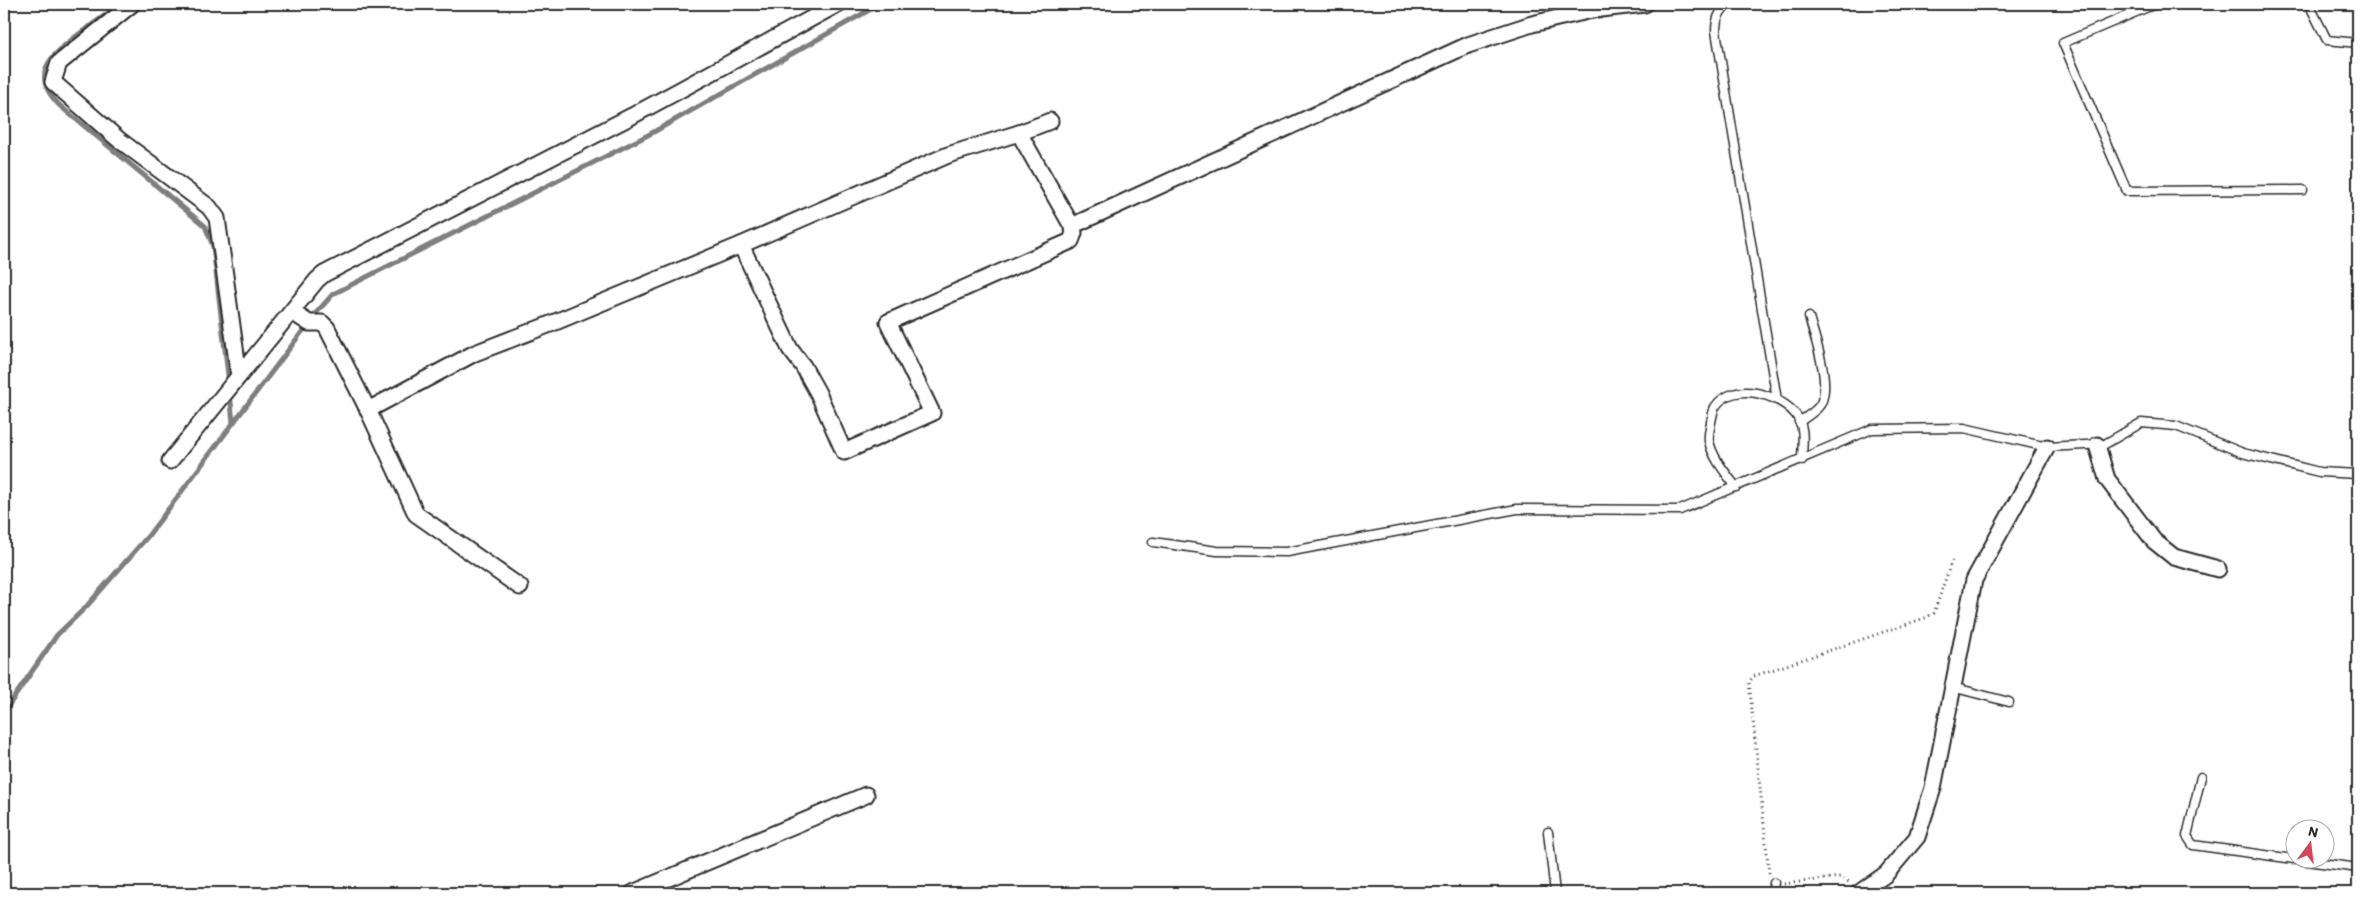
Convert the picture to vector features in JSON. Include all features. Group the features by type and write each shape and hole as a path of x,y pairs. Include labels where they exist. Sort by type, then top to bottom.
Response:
{"street":[{"path":"132,4 59,63 53,82 118,139 209,207 217,218 239,376"},
{"path":"170,461 239,376 297,315 317,280 324,274 632,116 838,4"},
{"path":"1073,228 1076,224 1468,45 1590,7 1645,4"},
{"path":"368,410 475,352 548,326 741,246 939,159 1020,133 1050,121"},
{"path":"741,246 790,349 804,366 818,393 844,452 932,414 888,322 1071,241 1074,233 1073,228 1020,133"},
{"path":"297,315 322,323 327,328 368,410 416,514 520,587"},
{"path":"2097,445 2107,479 2154,541 2174,557 2218,569"},
{"path":"1861,892 1886,874 1917,837 1933,788 1974,580 2047,447"},
{"path":"633,893 866,795"}],"lane":[{"path":"1728,4 1722,9 1716,21 1716,31 1777,400"},
{"path":"2155,4 2063,43 2127,191 2303,190"},
{"path":"2309,4 2327,40 2358,43"},
{"path":"1799,422 1820,405 1824,389 1822,364 1809,317"},
{"path":"1736,487 1714,456 1709,440 1715,408 1729,397 1751,392 1764,393 1777,400 1796,416 1803,433 1802,460"},
{"path":"1153,542 1217,551 1287,552 1517,509 1680,510 1872,429 1964,428 2047,447 2104,444 2141,423 2176,426 2243,452 2319,472 2358,474"},
{"path":"1952,687 2009,702"},
{"path":"2201,777 2187,836 2193,845 2284,858"},
{"path":"1548,832 1556,893"},
{"path":"2334,865 2358,868"},
{"path":"1772,893 1774,883"}],"path":[{"path":"1861,892 1840,877 1790,884 1774,883 1768,870 1749,682 1754,676 1925,618 1934,613 1952,560"}],"waterway":[{"path":"120,4 60,49 47,65 45,83 50,94 59,105 205,226 213,246 229,384"},
{"path":"4,712 57,635 86,607 148,536 317,312 333,294 650,134 880,4"},
{"path":"230,392 233,423"}]}
